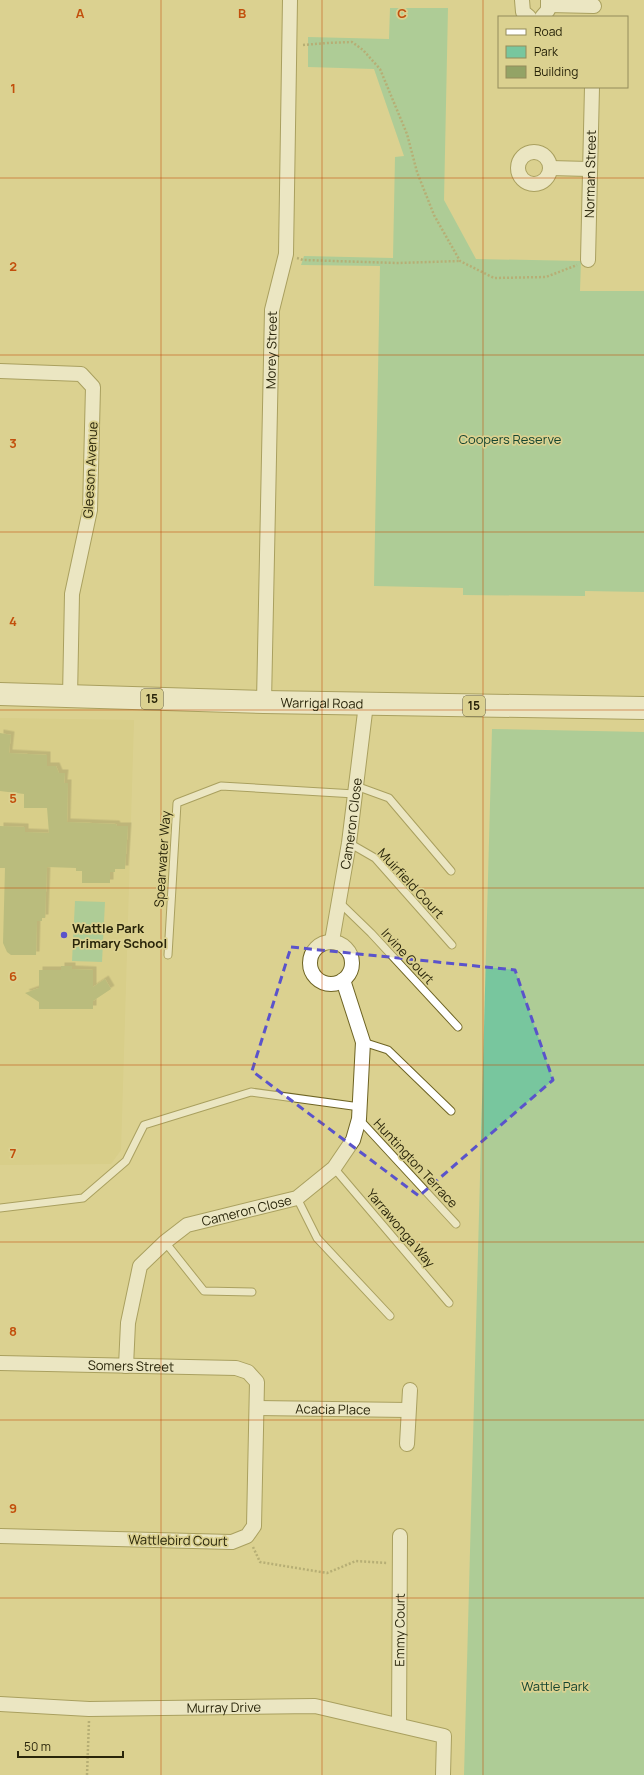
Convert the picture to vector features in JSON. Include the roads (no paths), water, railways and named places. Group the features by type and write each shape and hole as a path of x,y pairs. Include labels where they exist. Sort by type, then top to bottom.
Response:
{"main road":[{"name":"Warrigal Road","path":"0,694 264,702 644,708"}],"street":[{"name":"Morey Street","path":"264,702 272,310 286,254 290,0"},
{"path":"522,0 523,12 528,16"},
{"path":"547,7 594,8"},
{"name":"Norman Street","path":"588,260 592,88"},
{"path":"550,168 589,169"},
{"name":"Gleeson Avenue","path":"0,372 81,374 93,387 90,510 72,594 70,697"},
{"name":"Cameron Close","path":"332,942 349,843 366,704"},
{"path":"325,942 332,942 344,946 351,957 350,970 342,980 337,983 325,983 319,981 311,971 309,964 314,950 325,942"},
{"name":"Cameron Close","path":"126,1366 128,1323 140,1266 165,1242 187,1225 297,1198 334,1168 354,1140 359,1113 363,1042 342,980"},
{"name":"Somers Street","path":"0,1363 236,1368 248,1372 257,1382"},
{"name":"Wattlebird Court","path":"0,1536 232,1542 247,1536 254,1526 257,1382"},
{"path":"407,1444 410,1390"},
{"name":"Acacia Place","path":"257,1408 408,1410"},
{"name":"Emmy Court","path":"399,1725 400,1536"},
{"name":"Murray Drive","path":"0,1704 89,1709 315,1706 444,1736 443,1775"}],"lane":[{"name":"Spearwater Way","path":"168,955 177,803 221,786 356,790"},
{"path":"356,790 389,798 451,871"},
{"name":"Muirfield Court","path":"349,843 375,858 452,945"},
{"name":"Irvine Court","path":"340,902 371,933 458,1027"},
{"path":"363,1042 388,1050 451,1111"},
{"path":"0,1208 83,1198 126,1161 144,1125 251,1092 359,1113"},
{"name":"Huntington Terrace","path":"359,1113 456,1224"},
{"name":"Yarrawonga Way","path":"334,1168 449,1303"},
{"path":"297,1198 317,1238 390,1316"},
{"path":"165,1242 204,1291 252,1292"}],"place":[{"name":"Wattle Park Primary School","path":"64,935"}],"park label":[{"name":"Coopers Reserve","path":"510,439"},
{"name":"Wattle Park","path":"555,1686"}]}
